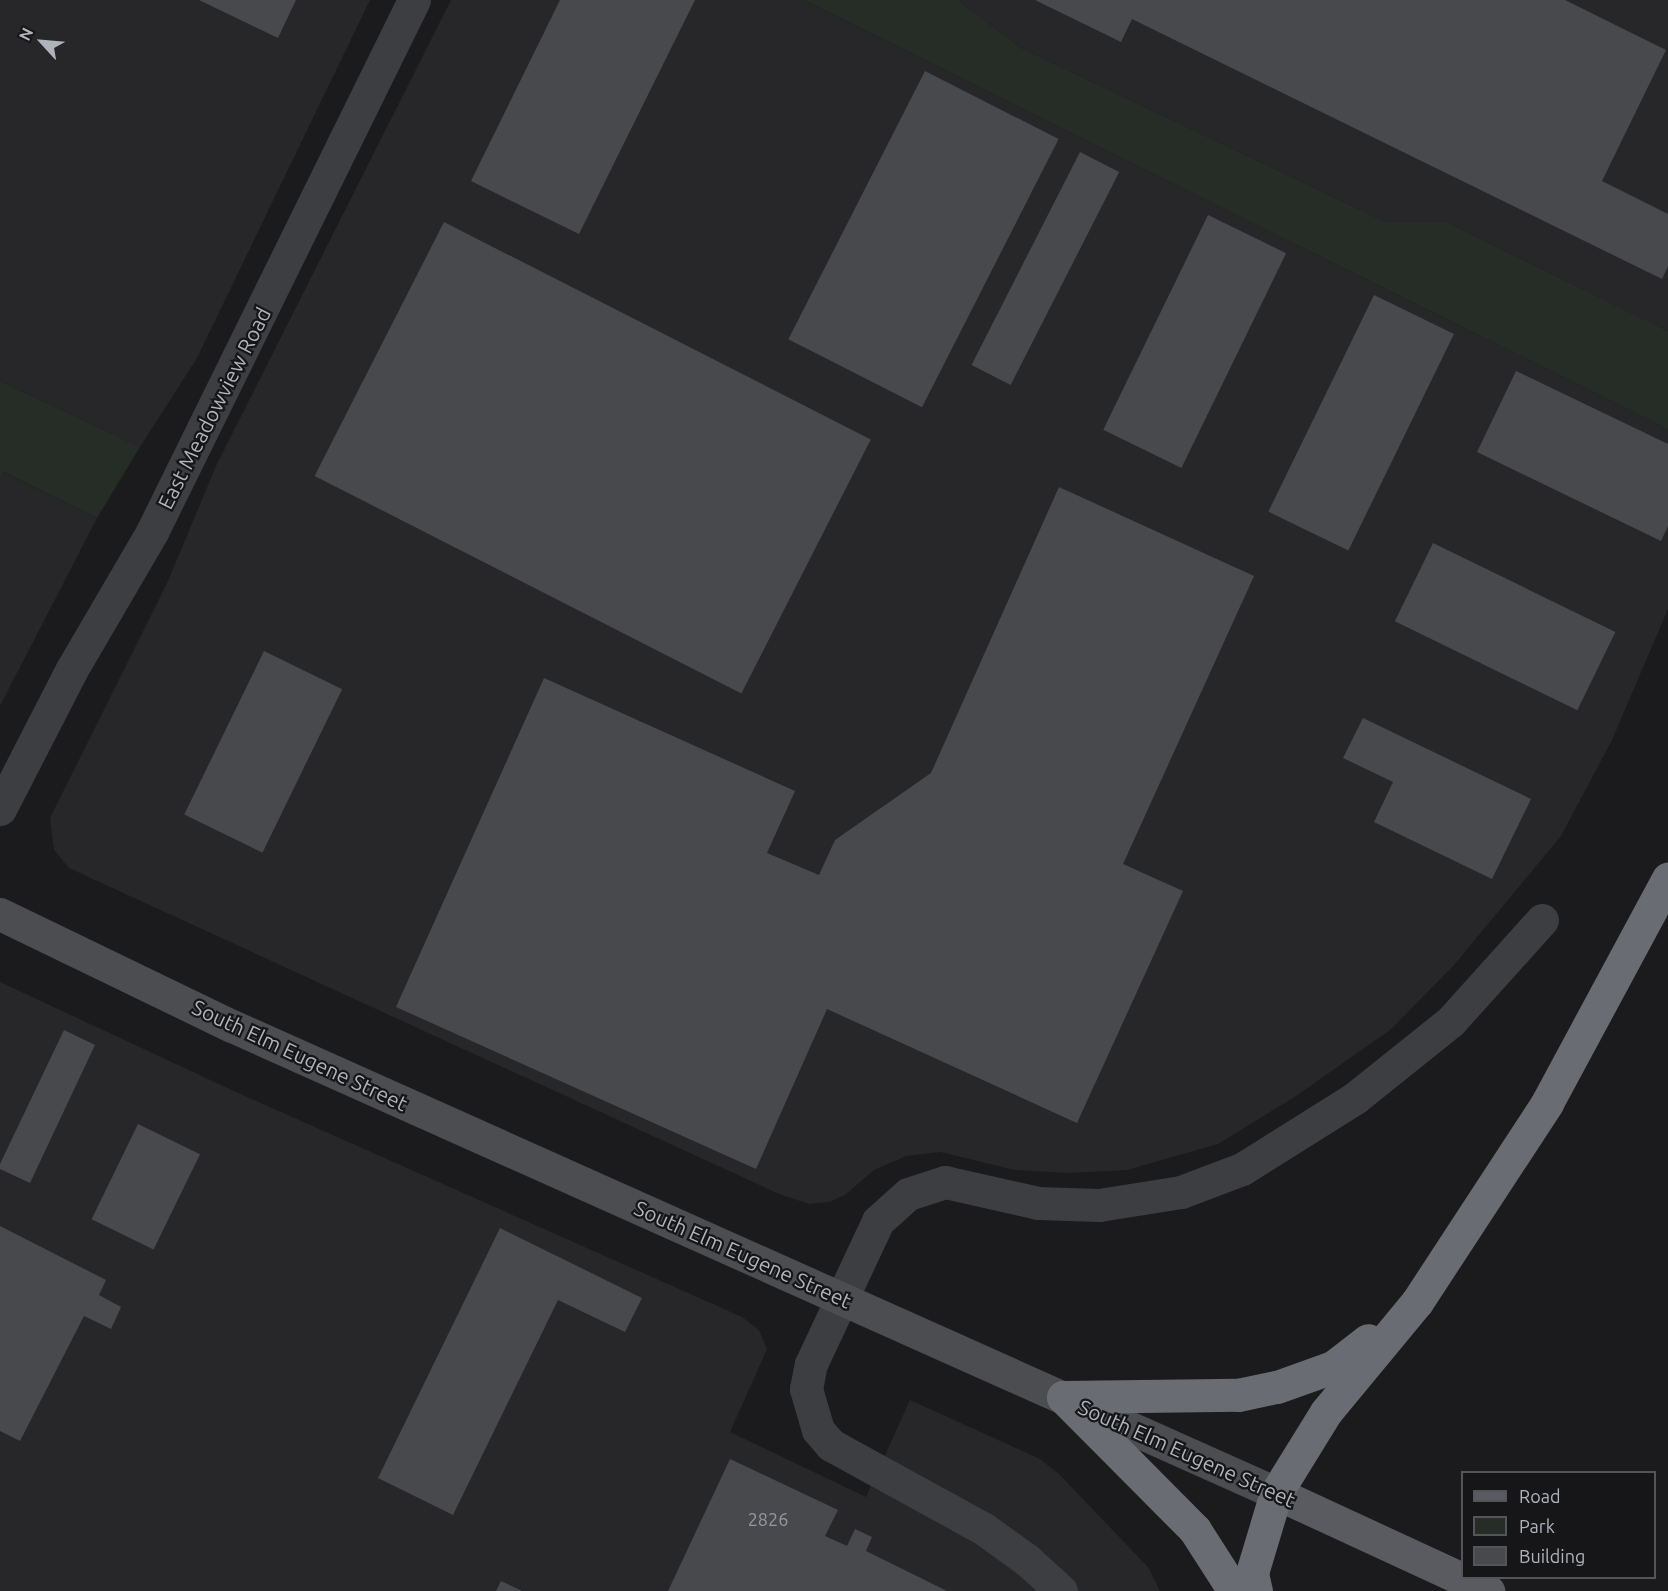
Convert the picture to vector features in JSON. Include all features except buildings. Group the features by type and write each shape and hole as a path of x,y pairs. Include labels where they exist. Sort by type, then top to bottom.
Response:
{"highway":[{"path":"1256,1591 1252,1573 1276,1493 1326,1412 1417,1302 1547,1103 1668,878"},
{"path":"1063,1398 1238,1395 1277,1387 1334,1367 1417,1302"},
{"path":"1063,1398 1195,1530 1234,1591"}],"main road":[{"name":"South Elm Eugene Street","path":"0,914 252,1035 1276,1493 1461,1579"},
{"name":"South Elm Eugene Street","path":"1462,1579 1488,1591"}],"street":[{"name":"East Meadowview Road","path":"0,809 72,669 157,521 414,0"},
{"path":"1061,1591 1027,1560 984,1529 831,1445 818,1430 806,1389 811,1364 840,1297 878,1221 908,1194 945,1182 1038,1203 1099,1205 1181,1192 1242,1169 1355,1098 1451,1021 1542,920"}],"shaded area":[{"path":"0,0 370,0 197,358 140,447 0,381"},
{"path":"451,0 804,0 1668,429 1668,609 1612,740 1561,836 1454,965 1390,1030 1296,1096 1218,1144 1127,1170 1069,1173 1014,1170 941,1152 906,1156 874,1170 845,1195 829,1202 809,1204 779,1194 69,868 54,850 50,818 168,581 216,466"},
{"path":"958,0 1668,0 1668,331 1448,223 1388,223 1021,48"},
{"path":"3,472 97,518 0,706 0,479"},
{"path":"0,982 236,1092 742,1317 759,1330 767,1349 730,1432 866,1497 910,1400 1040,1459 1059,1474 1148,1567 1160,1591 0,1591"}],"green space":[{"path":"804,0 958,0 1021,48 1388,223 1448,223 1668,331 1668,429"},
{"path":"0,381 140,447 97,518 4,472 0,479"}]}
